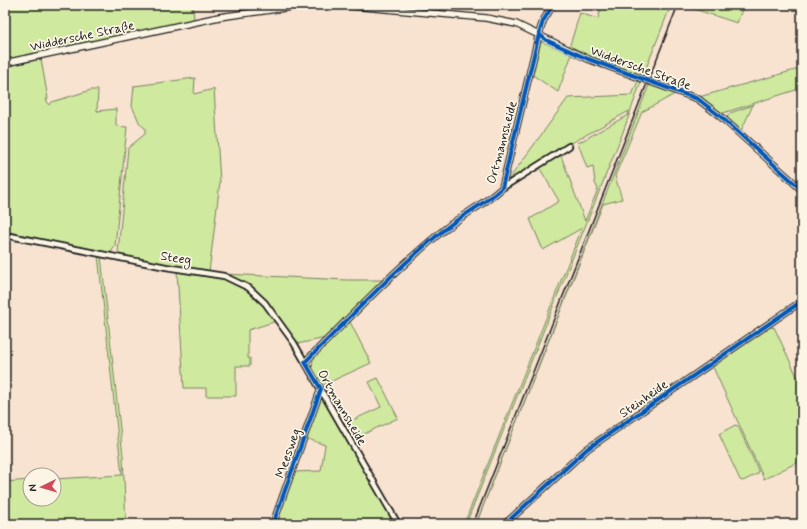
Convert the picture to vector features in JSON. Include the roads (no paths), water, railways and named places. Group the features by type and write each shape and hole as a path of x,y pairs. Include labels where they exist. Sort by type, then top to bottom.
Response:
{"street":[{"name":"Widdersche Straße","path":"5,63 219,17 306,5"},
{"name":"Widdersche Straße","path":"341,5 486,18 516,24 539,34 546,40 588,59 698,99 720,116 802,190"},
{"name":"Ortmannsheide","path":"502,188 542,21 552,5"},
{"name":"Ortmannsheide","path":"398,524 305,362 400,268 446,228 488,202 502,188 569,146"},
{"name":"Steeg","path":"5,235 166,267 224,276 237,281 249,288 265,303 290,337 305,362"},
{"name":"Steinheide","path":"505,524 587,449 802,301"},
{"name":"Meesweg","path":"272,524 320,389"}],"railway":[{"path":"473,524 678,5"}]}
